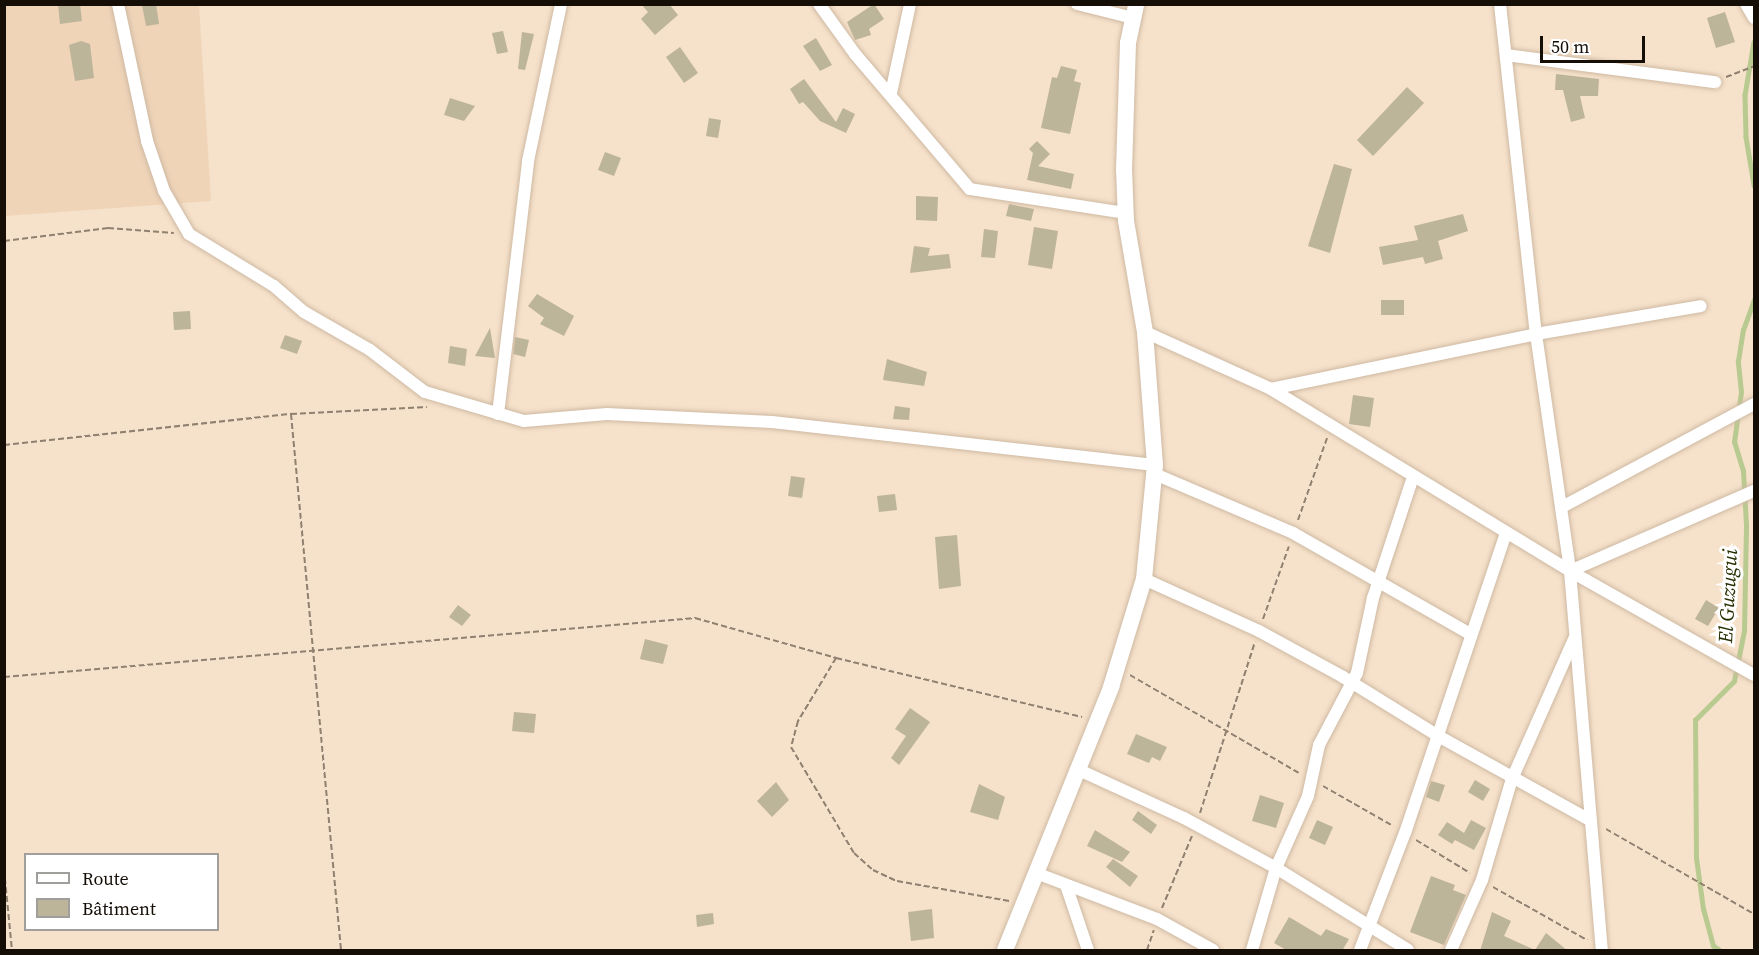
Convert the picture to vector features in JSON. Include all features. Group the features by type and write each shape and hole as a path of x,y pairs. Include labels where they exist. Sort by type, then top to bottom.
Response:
{"street":[{"path":"118,4 147,141 164,191 189,234 274,286 304,312 370,350 413,385 463,406 538,422 607,414 772,422 1155,469 1293,533 1380,580 1470,634"},
{"path":"498,414 528,161 561,4"},
{"path":"819,4 972,191 1125,213"},
{"path":"891,93 910,4"},
{"path":"1005,951 1079,770 1117,668 1144,579 1155,469 1145,332 1125,213 1128,66 1135,11 1077,4"},
{"path":"1500,4 1536,334 1562,507 1569,571 1588,819 1602,950"},
{"path":"1746,4 1755,18"},
{"path":"1506,55 1715,82"},
{"path":"1271,388 1536,334 1701,306"},
{"path":"1145,332 1271,388 1331,427 1569,571 1755,675"},
{"path":"1562,507 1755,404"},
{"path":"1252,951 1276,868 1311,779 1327,726 1353,682 1380,580 1413,477"},
{"path":"1569,571 1755,491"},
{"path":"1360,951 1405,833 1470,634 1506,533"},
{"path":"1144,579 1259,631 1353,682 1438,736 1512,779 1588,819"},
{"path":"1451,951 1482,880 1512,779 1575,635"},
{"path":"1079,770 1197,824 1276,868 1408,951"},
{"path":"1036,873 1157,919 1213,951"},
{"path":"1066,885 1088,951"}],"path":[{"path":"1715,82 1755,66"},
{"path":"4,241 108,228 189,234"},
{"path":"4,445 291,414 429,407"},
{"path":"291,414 340,951"},
{"path":"1147,951 1157,919 1197,824 1224,729 1331,427"},
{"path":"4,676 695,618 836,658 1097,721"},
{"path":"836,658 798,721 790,747 854,853 873,870 897,881 1024,904"},
{"path":"1117,668 1405,833 1602,950"},
{"path":"1588,819 1755,914"},
{"path":"4,868 12,951"}],"shaded area":[{"path":"5,5 199,5 211,201 5,216"}],"building":[{"path":"58,4 80,4 82,21 60,24"},
{"path":"156,4 159,24 146,26 142,5"},
{"path":"641,4 669,4 678,15 655,35 641,19 648,12"},
{"path":"874,4 884,19 869,29 871,35 855,40 847,22"},
{"path":"1725,12 1735,42 1716,48 1707,18"},
{"path":"503,31 508,52 497,54 492,33"},
{"path":"522,32 534,34 525,70 518,69"},
{"path":"816,38 832,65 820,71 803,46"},
{"path":"81,41 90,44 94,78 75,81 69,45"},
{"path":"680,47 698,73 684,83 666,57"},
{"path":"1061,66 1077,70 1074,81 1081,83 1070,134 1041,128 1052,77 1057,78"},
{"path":"1556,74 1599,79 1598,96 1580,96 1585,118 1571,122 1563,90 1555,90"},
{"path":"804,79 836,122 843,108 855,114 846,133 820,121 803,102 799,104 790,89"},
{"path":"1407,87 1424,103 1373,156 1357,140"},
{"path":"450,98 475,106 464,121 444,115"},
{"path":"709,118 721,120 718,138 706,136"},
{"path":"1037,141 1050,154 1038,166 1074,174 1071,189 1027,180 1033,153 1029,149"},
{"path":"605,152 621,158 614,176 598,170"},
{"path":"1334,164 1352,169 1330,253 1308,246"},
{"path":"916,196 938,197 937,221 916,220"},
{"path":"1009,204 1034,209 1031,221 1006,216"},
{"path":"1463,214 1468,231 1438,241 1443,259 1425,264 1423,257 1383,265 1379,247 1418,240 1414,226"},
{"path":"1034,227 1058,231 1052,269 1028,265"},
{"path":"984,229 998,231 995,258 981,257"},
{"path":"914,246 930,248 928,256 949,254 951,268 910,273"},
{"path":"537,294 574,316 564,336 540,324 544,318 528,306"},
{"path":"1381,300 1404,300 1404,315 1381,315"},
{"path":"190,311 191,329 174,330 173,312"},
{"path":"490,328 495,358 475,356"},
{"path":"285,335 302,341 297,354 280,348"},
{"path":"515,337 529,340 525,357 513,354"},
{"path":"450,346 467,349 465,366 448,363"},
{"path":"887,359 927,372 924,386 883,380"},
{"path":"1353,395 1374,398 1370,427 1349,424"},
{"path":"895,406 910,408 909,420 893,419"},
{"path":"791,476 805,478 802,498 788,496"},
{"path":"895,494 897,510 879,512 877,496"},
{"path":"957,535 961,586 939,589 935,537"},
{"path":"1706,600 1719,608 1708,626 1695,619"},
{"path":"458,605 471,615 462,626 449,617"},
{"path":"645,639 668,645 663,664 640,659"},
{"path":"910,708 930,722 899,765 891,758 906,736 895,729"},
{"path":"514,712 536,714 534,733 512,731"},
{"path":"1136,734 1167,747 1160,761 1152,757 1149,763 1127,754"},
{"path":"1475,780 1490,789 1483,801 1468,792"},
{"path":"1431,781 1445,785 1439,802 1426,797"},
{"path":"776,782 789,800 772,817 757,801"},
{"path":"979,784 1005,797 998,820 970,812"},
{"path":"1260,795 1284,803 1276,828 1252,821"},
{"path":"1138,811 1157,825 1151,834 1132,820"},
{"path":"1317,820 1333,827 1325,845 1309,838"},
{"path":"1471,820 1486,828 1474,850 1455,840 1452,844 1438,835 1447,822 1464,833"},
{"path":"1095,830 1130,852 1122,862 1087,846"},
{"path":"1113,859 1138,876 1130,887 1106,867"},
{"path":"1431,876 1455,885 1453,890 1466,895 1444,945 1410,932"},
{"path":"932,909 934,938 911,941 908,912"},
{"path":"1492,912 1511,921 1504,936 1535,950 1546,933 1568,951 1480,951"},
{"path":"713,913 714,924 697,927 696,915"},
{"path":"1289,917 1321,936 1326,929 1349,939 1342,951 1288,951 1274,943"}],"waterway":[{"name":"El Guzugui","path":"1754,42 1745,95 1746,137 1754,185"},
{"name":"El Guzugui","path":"1719,950 1713,946 1703,909 1696,858 1695,720 1734,681 1744,631 1746,525 1743,471 1734,442 1741,392 1738,361 1743,330 1754,299"}]}
